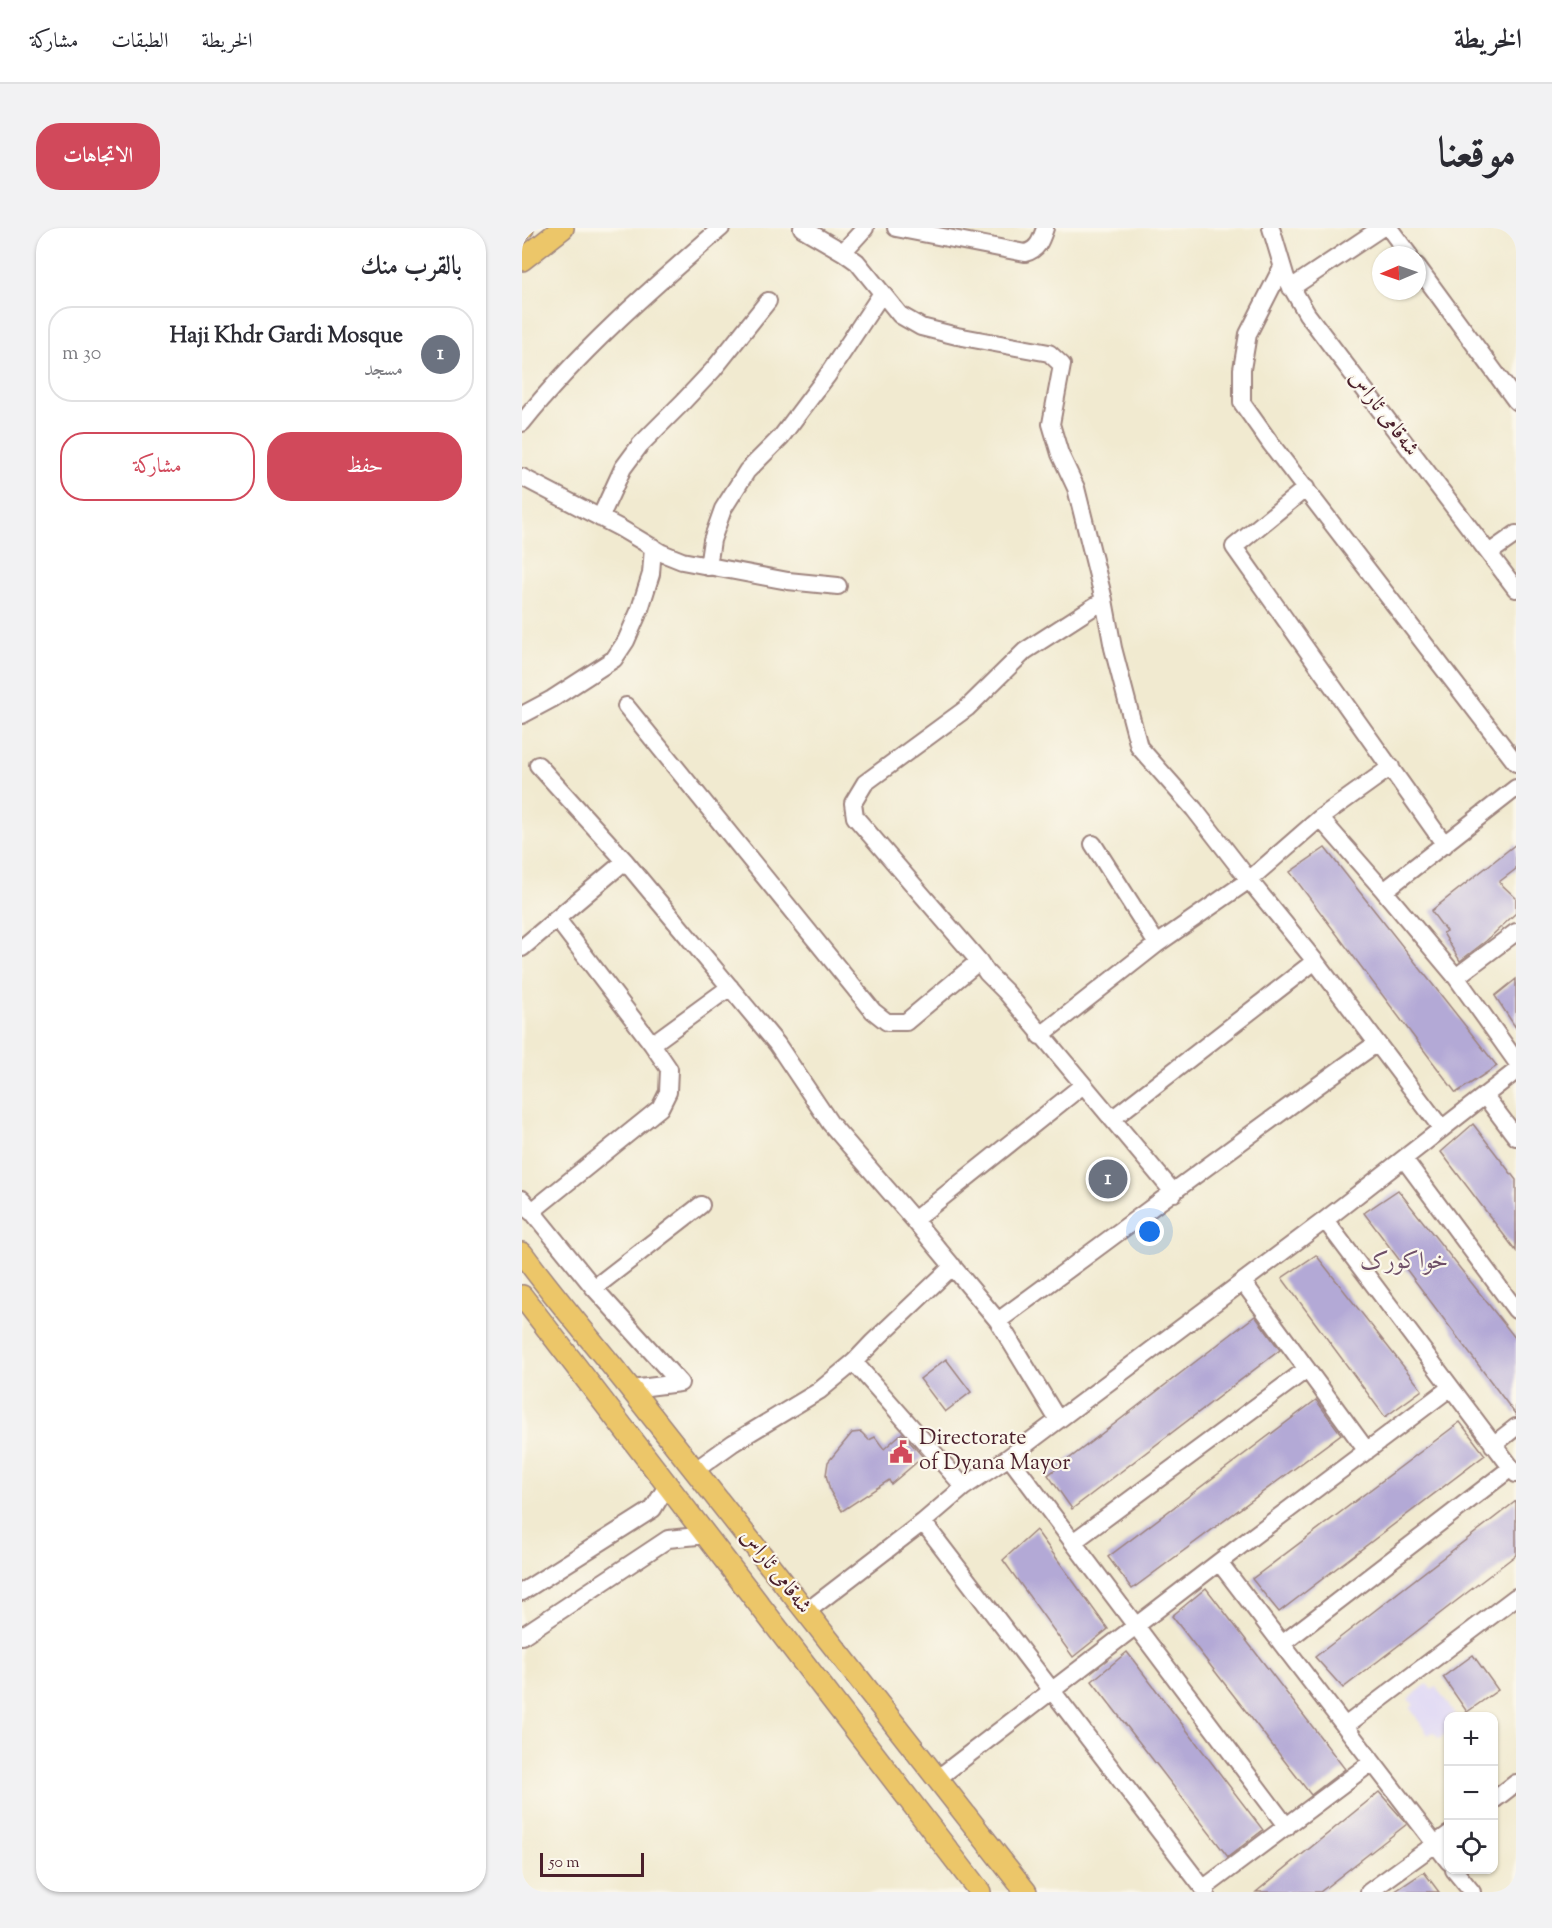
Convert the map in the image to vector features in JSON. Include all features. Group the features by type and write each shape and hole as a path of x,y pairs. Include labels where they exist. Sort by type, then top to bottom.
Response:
{"main road":[{"path":"522,260 562,228"},
{"name":"شەقامی ئاراس","path":"522,1253 1026,1892"},
{"path":"522,1285 536,1286 553,1295"},
{"name":"شەقامی ئاراس","path":"522,1296 980,1892"},
{"path":"944,1844 970,1821"}],"street":[{"path":"522,423 571,366 670,272 721,228"},
{"path":"802,228 857,262 900,315 921,327 1049,353 1062,365 1051,424 1060,454 1076,488 1104,600 1113,648 1139,747 1194,809 1315,961 1442,1129"},
{"path":"843,252 865,228"},
{"path":"896,228 1025,253 1033,251 1039,244 1045,228"},
{"name":"شەقامی ئاراس","path":"1271,228 1282,267 1291,288 1307,314 1516,589"},
{"path":"1291,288 1381,228"},
{"path":"1389,228 1402,246"},
{"path":"1282,267 1248,334 1242,369 1242,403 1516,764"},
{"path":"1426,278 1516,400"},
{"path":"708,567 712,540 723,509 747,471 781,438 827,376 882,293"},
{"path":"600,518 623,468 640,445 713,370 768,300"},
{"path":"522,477 682,561 788,581 838,586"},
{"path":"1305,488 1234,547 1445,845"},
{"path":"1489,553 1516,534"},
{"path":"522,715 570,689 614,659 626,641 640,609 651,574 653,547"},
{"path":"1104,600 1025,651 967,708 865,783 853,803 855,817 987,973 1006,992 1174,1193"},
{"path":"626,706 873,1011 887,1022 906,1022 979,961"},
{"path":"538,765 625,861 730,987 777,1044 830,1123 998,1322 1058,1420"},
{"path":"1040,1035 1157,944 1249,880 1320,818 1391,767"},
{"path":"1384,891 1516,788"},
{"path":"1320,818 1456,977 1516,1061"},
{"path":"1093,844 1157,944"},
{"path":"522,948 625,861"},
{"path":"557,919 652,1044 669,1070 668,1092 660,1108 527,1205 594,1288 680,1383 631,1389"},
{"path":"1456,977 1516,932"},
{"path":"1112,1119 1315,961"},
{"path":"652,1044 730,987"},
{"path":"998,1322 1377,1043"},
{"path":"806,1612 923,1522 964,1487 1009,1457 1243,1282 1516,1071"},
{"path":"914,1220 1083,1085"},
{"path":"1485,1096 1516,1137"},
{"path":"1404,1159 1516,1310"},
{"path":"594,1288 701,1205"},
{"path":"1282,1644 1514,1471 1450,1389 1325,1220"},
{"path":"694,1471 734,1443 819,1391 854,1362 953,1266"},
{"path":"1243,1282 1367,1451"},
{"path":"854,1362 964,1487"},
{"path":"1073,1542 1308,1369"},
{"path":"938,1778 1450,1389"},
{"path":"1493,1445 1516,1427"},
{"path":"1009,1457 1287,1827"},
{"path":"522,1592 653,1509 668,1484"},
{"path":"923,1522 1205,1890 1372,1762"},
{"path":"522,1636 668,1539 707,1535"},
{"path":"1220,1562 1372,1762 1442,1839 1369,1892"},
{"path":"1345,1726 1516,1597"},
{"path":"1498,1797 1516,1783"},
{"path":"1459,1874 1472,1892"}],"shaded area":[{"path":"1427,1684 1432,1690 1436,1687 1454,1712 1444,1712 1444,1735 1439,1739 1433,1732 1428,1735 1410,1708 1414,1705 1408,1699"}],"building":[{"path":"1516,844 1516,869 1499,882 1516,898 1516,913 1460,961 1443,933 1446,931 1431,911"},
{"path":"1325,848 1497,1066 1456,1093 1290,872"},
{"path":"1516,979 1516,1028 1495,996"},
{"path":"1473,1124 1516,1180 1516,1251 1441,1152"},
{"path":"1398,1190 1516,1339 1516,1415 1364,1213"},
{"path":"1316,1255 1422,1390 1385,1417 1282,1278"},
{"path":"1255,1316 1280,1350 1072,1509 1048,1475"},
{"path":"946,1359 971,1392 945,1412 920,1379"},
{"path":"1316,1400 1341,1434 1132,1589 1108,1557"},
{"path":"1460,1422 1485,1455 1279,1612 1252,1579"},
{"path":"861,1432 869,1440 875,1437 884,1449 902,1433 923,1457 891,1484 889,1480 842,1511 830,1491 826,1475 828,1462 852,1433"},
{"path":"1516,1501 1516,1555 1343,1688 1315,1657"},
{"path":"1036,1530 1108,1629 1073,1657 1003,1560"},
{"path":"1206,1588 1345,1769 1311,1795 1172,1616"},
{"path":"1127,1652 1263,1830 1228,1857 1092,1681"},
{"path":"1473,1655 1498,1690 1467,1712 1443,1677"},
{"path":"1379,1792 1407,1824 1320,1892 1256,1892"},
{"path":"1424,1872 1439,1892 1394,1892"}],"place":[{"name":"Haji Khdr Gardi Mosque","path":"1108,1179"},
{"name":"Directorate of Dyana Mayor","path":"901,1452"}],"district":[{"name":"خواکورک","path":"1404,1262"}]}
